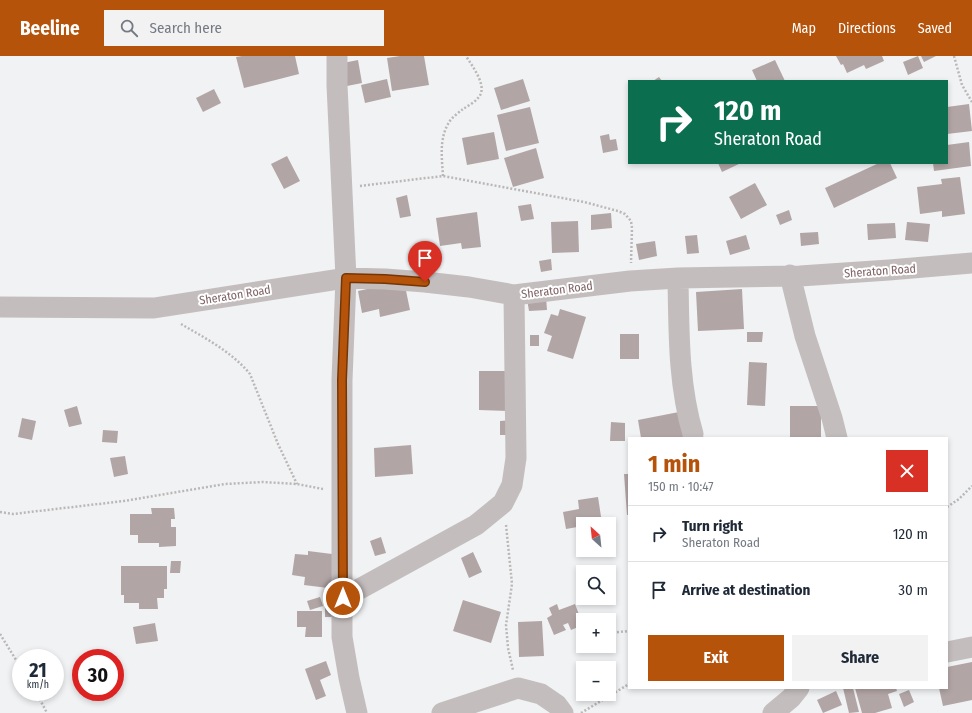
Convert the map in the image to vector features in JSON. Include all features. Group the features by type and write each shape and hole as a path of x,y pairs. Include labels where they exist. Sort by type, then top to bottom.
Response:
{"street":[{"path":"337,56 346,278 342,380 342,637 357,713"},
{"name":"Sheraton Road","path":"0,307 154,308 346,278 425,282 469,287 514,295 630,281 678,278 800,276 972,263"},
{"path":"790,275 805,336 837,437"},
{"path":"678,278 681,370 687,415 692,434"},
{"path":"343,598 476,525 503,503 512,484 516,458 514,295"},
{"path":"948,652 972,647"},
{"path":"442,713 518,688 541,694 557,704 563,713"},
{"path":"773,713 799,689"}],"path":[{"path":"443,176 443,136 448,123 458,112 478,98 482,92 481,84 466,56"},
{"path":"954,56 962,85 972,102"},
{"path":"343,188 443,176 584,202 618,211 625,214 631,221 630,281"},
{"path":"179,323 232,356 250,374 278,444 297,484"},
{"path":"0,512 13,514 124,501 225,484 263,482 297,484 342,493"},
{"path":"948,506 959,499 972,486"},
{"path":"503,503 512,584 506,625 508,648 518,688"},
{"path":"616,632 628,631"},
{"path":"0,634 12,653"},
{"path":"580,713 628,685"},
{"path":"41,701 47,713"}],"building":[{"path":"295,56 299,74 244,88 236,57"},
{"path":"400,56 424,56 429,85 392,91 387,58"},
{"path":"836,56 882,56 884,61 866,69 864,65 847,73 843,64 841,65"},
{"path":"918,56 923,68 908,75 903,62"},
{"path":"921,56 936,56 924,62"},
{"path":"358,60 362,83 347,86 343,63"},
{"path":"775,60 785,80 757,80 752,70"},
{"path":"659,77 661,80 654,80"},
{"path":"387,79 391,97 365,103 361,85"},
{"path":"523,79 530,101 501,110 494,88"},
{"path":"214,89 221,103 203,112 196,98"},
{"path":"969,104 972,131 948,134 948,107"},
{"path":"530,107 539,143 506,151 497,115"},
{"path":"494,132 499,159 467,165 462,138"},
{"path":"609,134 610,140 616,139 618,150 603,153 600,136"},
{"path":"969,142 971,166 934,171 933,164 948,164 948,145"},
{"path":"536,148 544,178 513,187 504,158"},
{"path":"287,156 300,181 284,189 271,164"},
{"path":"718,164 739,164 722,172"},
{"path":"877,164 890,164 897,178 834,208 825,188"},
{"path":"960,177 965,214 942,217 942,211 920,214 917,187 942,184 941,179"},
{"path":"755,183 767,205 741,219 729,197"},
{"path":"407,195 411,216 400,218 396,198"},
{"path":"531,204 534,219 521,221 518,206"},
{"path":"789,210 792,220 780,225 776,215"},
{"path":"477,212 481,247 462,249 461,243 440,246 436,218"},
{"path":"611,213 612,228 591,230 591,215"},
{"path":"578,221 579,252 552,253 551,222"},
{"path":"907,222 930,224 928,242 905,240"},
{"path":"895,223 896,238 868,240 867,224"},
{"path":"818,232 819,244 801,246 800,233"},
{"path":"697,235 699,253 687,254 685,236"},
{"path":"746,235 750,249 730,255 726,241"},
{"path":"655,241 657,256 639,260 636,244"},
{"path":"551,259 552,270 541,272 539,261"},
{"path":"404,281 410,310 380,317 379,309 362,313 358,291"},
{"path":"742,289 744,329 698,331 696,292"},
{"path":"546,297 547,310 529,311 527,299"},
{"path":"560,309 586,317 573,359 547,351 552,336 544,333 551,314 558,316"},
{"path":"747,332 763,332 762,342 747,342"},
{"path":"620,334 639,334 639,359 620,359"},
{"path":"530,335 539,335 539,346 530,346"},
{"path":"749,362 767,363 765,406 747,405"},
{"path":"479,371 509,371 508,411 479,410"},
{"path":"77,406 82,424 69,427 64,410"},
{"path":"790,406 821,406 821,437 790,437"},
{"path":"679,412 685,437 641,437 638,420"},
{"path":"22,418 36,421 32,440 18,437"},
{"path":"514,420 514,435 500,435 500,421"},
{"path":"611,422 625,423 625,441 610,441"},
{"path":"103,430 118,431 117,443 102,442"},
{"path":"411,445 413,474 375,477 374,448"},
{"path":"125,456 128,474 114,477 110,458"},
{"path":"624,474 628,474 627,515"},
{"path":"598,497 601,517 576,517 576,527 566,529 563,512 579,509 578,500"},
{"path":"151,508 174,508 175,519 171,519 171,527 176,527 176,546 159,547 159,543 138,543 138,535 130,535 130,514 152,514"},
{"path":"381,537 386,553 375,556 370,541"},
{"path":"308,551 340,555 336,589 304,585 305,577 292,575 295,554 308,555"},
{"path":"473,552 482,572 469,578 461,558"},
{"path":"171,561 181,561 180,573 170,573"},
{"path":"121,566 167,566 167,589 164,589 164,598 157,598 158,609 139,609 139,603 124,603 124,595 121,595"},
{"path":"320,597 323,606 310,610 307,601"},
{"path":"463,600 501,612 491,643 453,631"},
{"path":"325,602 340,602 339,617 325,617"},
{"path":"557,604 559,610 575,604 578,613 576,613 576,628 571,630 568,623 563,625 566,630 554,635 547,618 552,615 549,608"},
{"path":"297,611 322,611 322,637 305,637 306,627 297,627"},
{"path":"542,621 544,656 519,657 518,622"},
{"path":"155,623 158,641 136,644 133,627"},
{"path":"326,661 331,675 320,680 326,696 316,700 305,669"},
{"path":"972,662 972,700 943,706 939,689 948,689 948,667"},
{"path":"843,689 853,689 859,712 849,713"},
{"path":"855,689 896,689 897,691 888,694 892,708 875,713 862,713"},
{"path":"909,690 914,702 904,707 899,694"},
{"path":"836,691 842,705 823,713 817,700"}],"route":[{"path":"343,598 342,380 346,278 425,282"}]}
